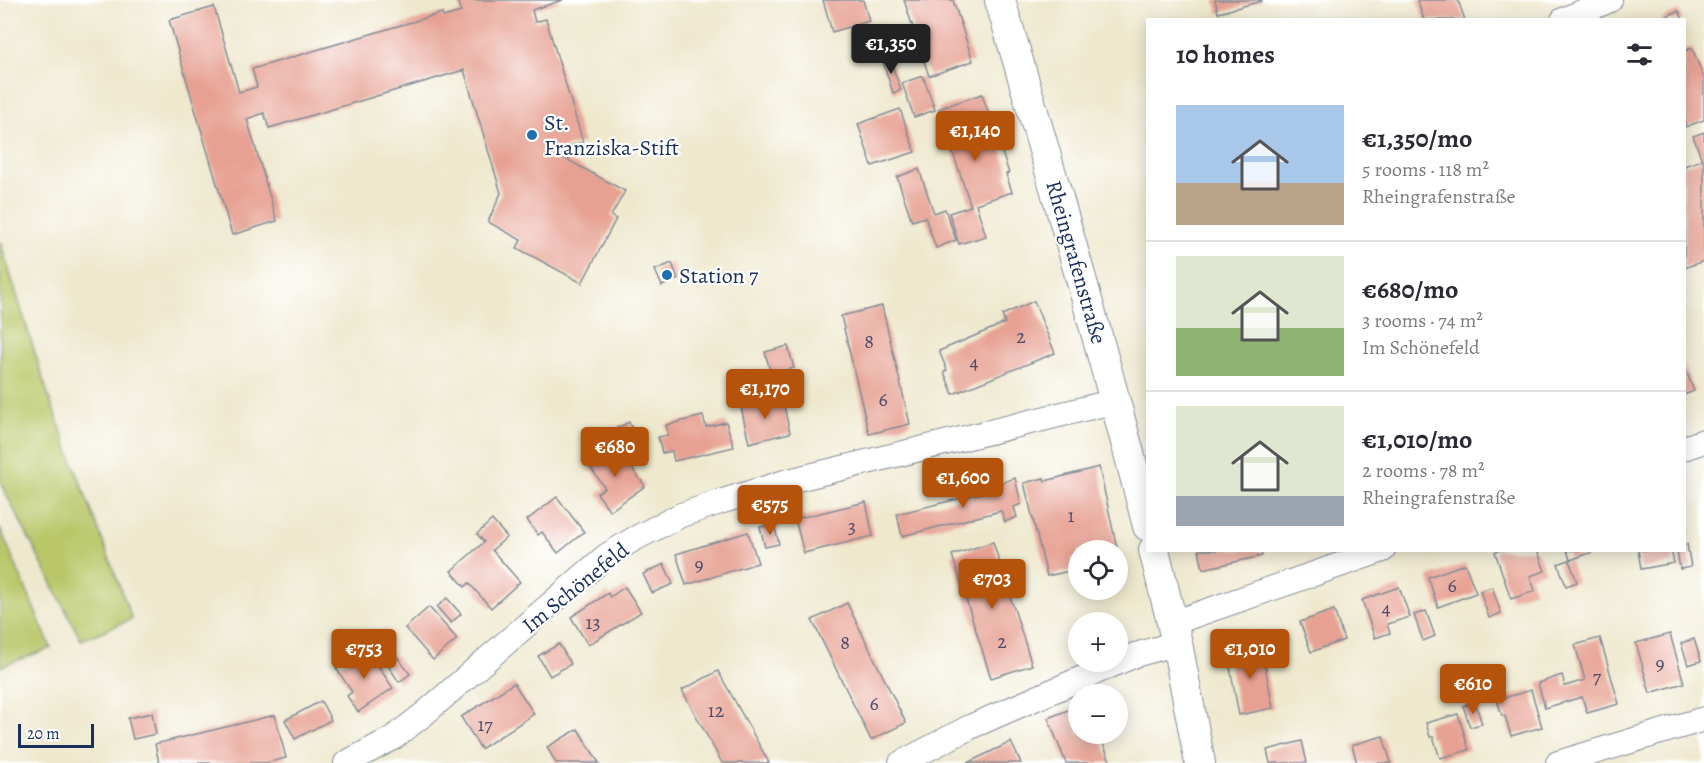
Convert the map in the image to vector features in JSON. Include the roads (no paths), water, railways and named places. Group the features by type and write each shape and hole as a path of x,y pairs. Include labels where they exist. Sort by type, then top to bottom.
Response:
{"street":[{"name":"Rheingrafenstraße","path":"1000,0 1069,231 1146,518"},
{"path":"1568,18 1610,0"},
{"name":"Im Schönefeld","path":"349,763 393,738 424,714 606,556 681,515 785,482 1116,401"},
{"path":"1686,447 1704,441"},
{"path":"1154,552 1174,633 1200,763"},
{"path":"901,763 970,728 1125,659 1174,633 1378,552"},
{"path":"1558,763 1704,719"}],"place":[{"name":"St. Franziska-Stift","path":"532,135"},
{"name":"Station 7","path":"667,275"}]}
